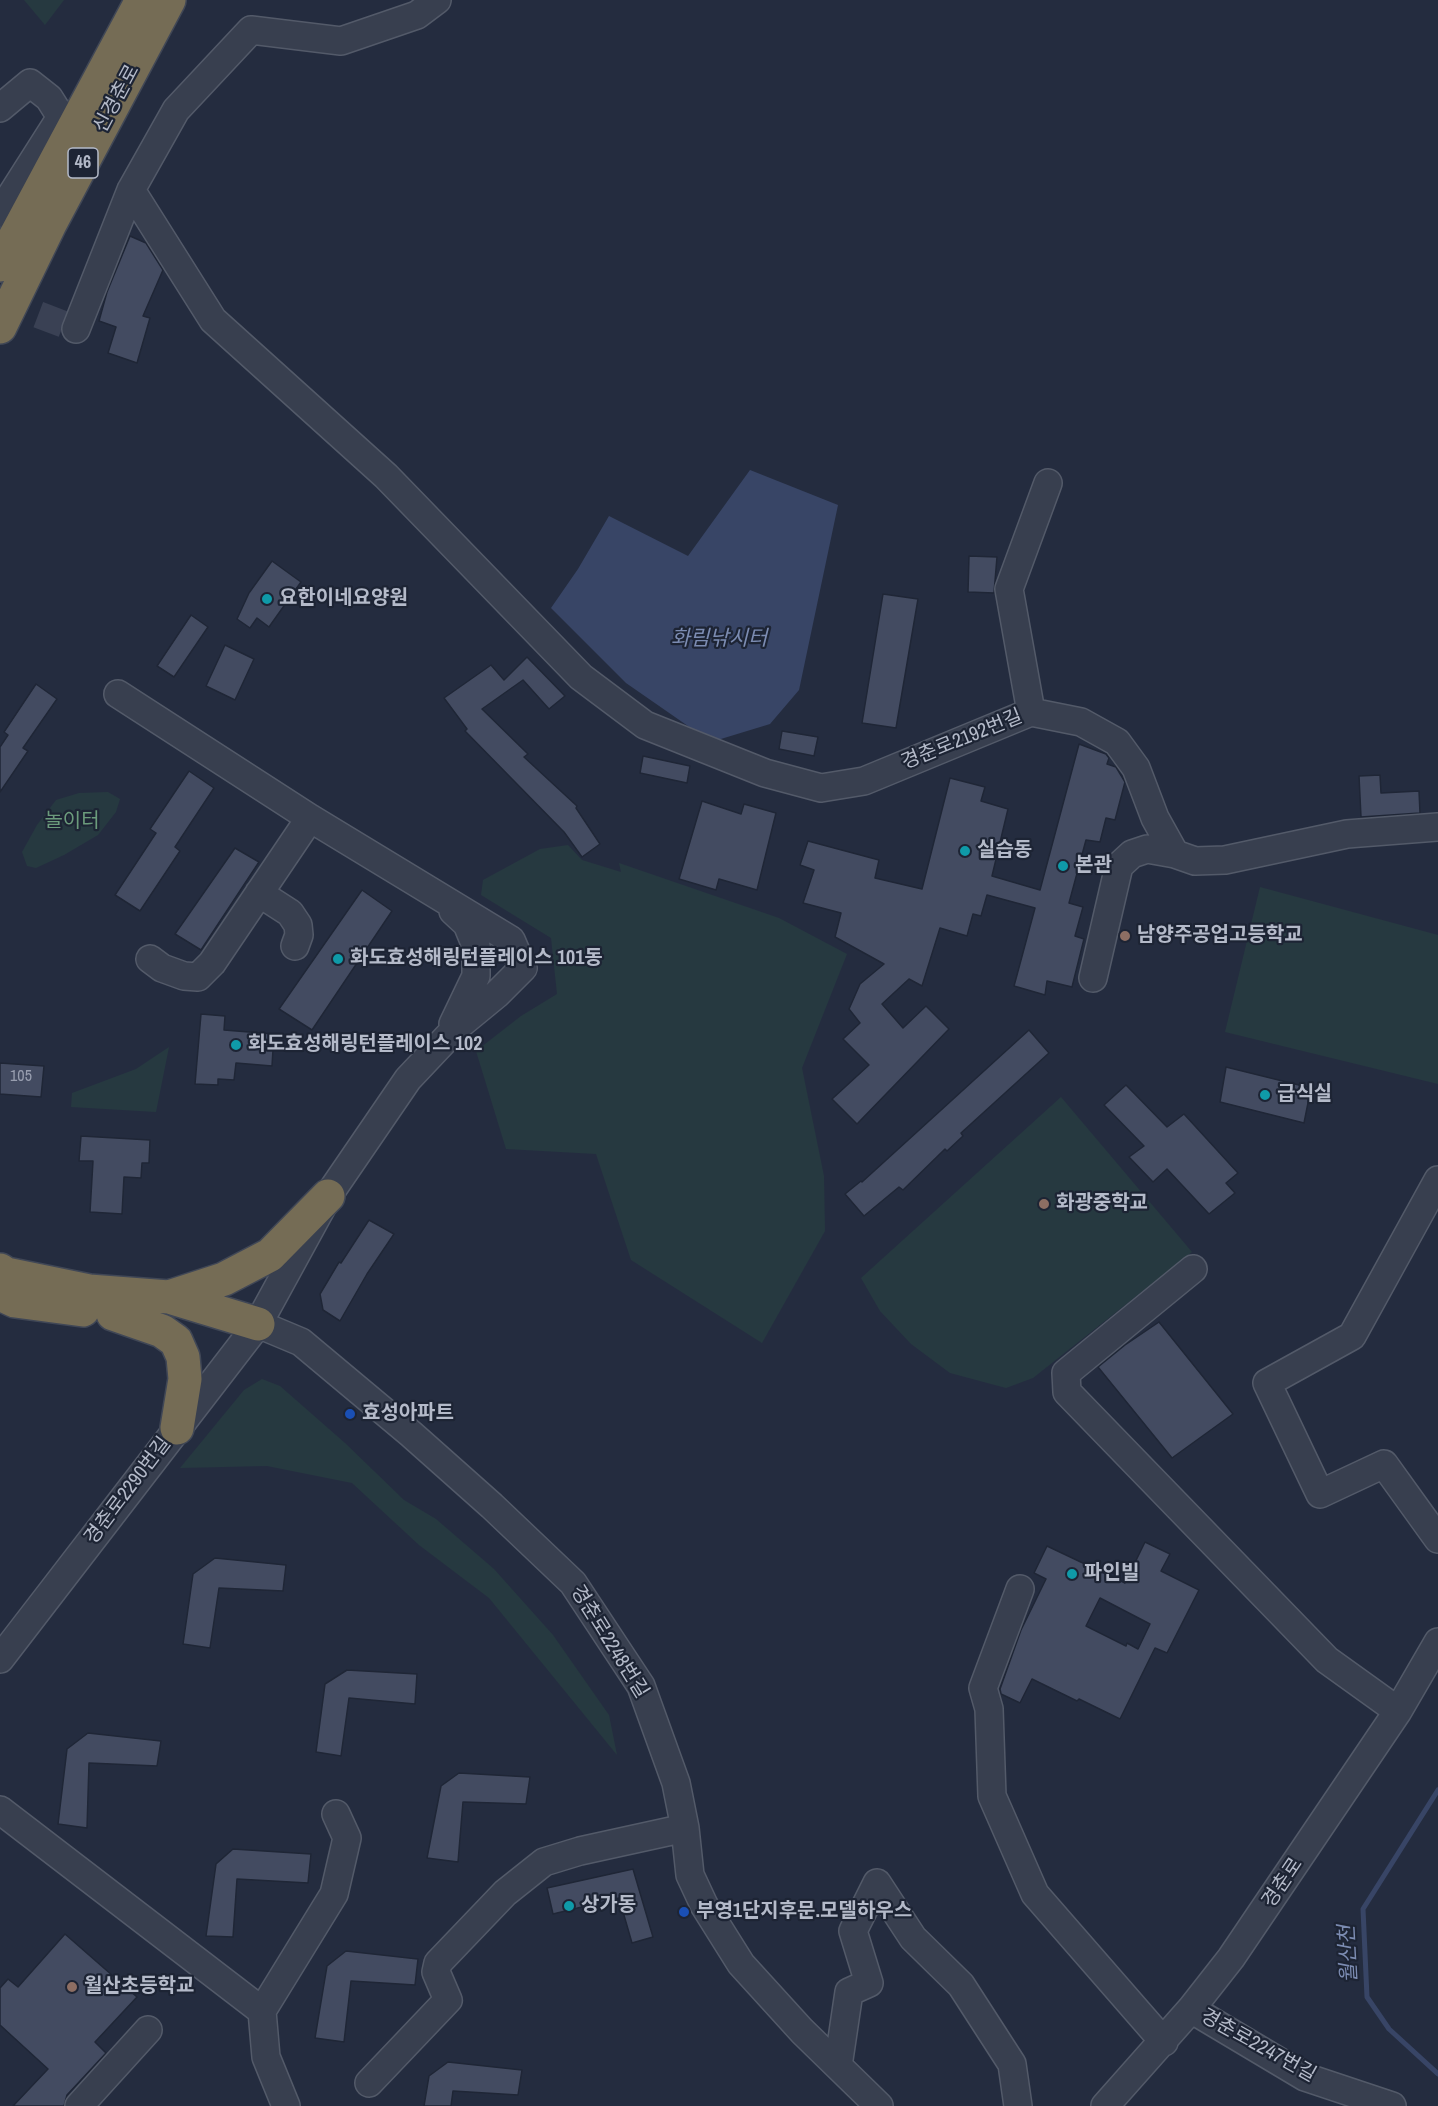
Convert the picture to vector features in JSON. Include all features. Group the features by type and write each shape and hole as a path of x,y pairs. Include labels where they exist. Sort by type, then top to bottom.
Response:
{"highway":[{"name":"신경춘로","path":"0,265 142,0"},
{"name":"신경춘로","path":"0,327 50,224 170,0"},
{"path":"169,1297 224,1279 270,1256 327,1196"},
{"path":"0,1270 6,1274 89,1291 169,1297 258,1324"},
{"path":"0,1294 15,1301 113,1314 178,1314 258,1324"},
{"path":"113,1314 162,1331 176,1341 183,1357 185,1379 177,1428"}],"street":[{"path":"76,329 131,190 176,110 251,30 341,41 417,15 437,0"},
{"path":"0,108 30,83 49,98 61,117 0,213"},
{"name":"경춘로2192번길","path":"131,190 213,320 386,476 581,677 645,725 765,773 821,788 864,781 1031,712 1082,722 1117,742 1136,768 1155,818 1176,854"},
{"path":"1031,712 1009,589 1048,483"},
{"path":"118,694 310,818 511,940 523,968 458,1026 443,1043"},
{"path":"150,959 162,968 183,976 198,976 212,963 310,818"},
{"path":"1093,978 1119,866 1132,854 1147,849 1176,854 1195,861 1225,860 1347,834 1438,827"},
{"path":"427,889 467,924 476,946 476,976 464,1006 443,1043"},
{"path":"260,893 290,913 298,925 299,935 295,946"},
{"name":"경춘로2290번길","path":"0,1659 258,1324 327,1196 408,1079 443,1043"},
{"path":"1438,1180 1352,1335 1267,1383 1320,1494 1384,1464 1438,1539"},
{"path":"1193,1269 1066,1373 1067,1392 1327,1660 1398,1711"},
{"name":"경춘로2248번길","path":"258,1324 301,1342 476,1491 573,1583 641,1686 676,1783 685,1828 690,1875 704,1905 741,1964 802,2031 879,2106"},
{"path":"1020,1589 983,1688 988,1709 992,1796 1035,1894 1164,2042"},
{"name":"경춘로","path":"1105,2106 1164,2042 1231,1958 1398,1711 1438,1642"},
{"path":"0,1810 262,2010"},
{"path":"286,2106 266,2057 262,2010 334,1894 347,1838 336,1814"},
{"path":"369,2083 448,2000 436,1972 438,1963 505,1893 544,1862 580,1851 685,1828"},
{"path":"838,2066 849,1992 869,1983 853,1931 877,1883 913,1938 961,1985 1012,2064 1018,2106"},
{"name":"경춘로2247번길","path":"1191,2009 1305,2077 1392,2106"},
{"path":"79,2106 147,2030"}],"green space":[{"path":"24,0 64,0 45,25"},
{"name":"놀이터","path":"108,792 120,799 116,812 98,835 36,868 27,866 22,852 37,825 56,800 79,793"},
{"path":"568,845 582,860 621,872 619,863 779,918 847,954 802,1068 824,1176 825,1231 762,1343 631,1260 596,1154 506,1149 476,1051 521,1016 557,994 551,938 481,895 483,880 540,849"},
{"path":"1260,887 1438,935 1438,1084 1225,1032"},
{"path":"169,1047 156,1112 71,1107 72,1093 136,1069"},
{"path":"1061,1097 1192,1252 1033,1378 1006,1388 950,1373 911,1344 880,1311 861,1278"},
{"path":"262,1379 280,1386 345,1443 404,1500 436,1519 494,1569 553,1635 609,1715 617,1755 489,1598 419,1545 352,1483 267,1466 180,1468 244,1390"}],"water":[{"name":"화림낚시터","path":"750,470 838,505 799,690 770,724 711,742 626,683 551,608 578,569 609,516 688,556"}],"building":[{"path":"130,236 146,243 163,270 143,316 150,318 137,363 108,353 116,327 99,321 107,292"},
{"path":"969,556 997,557 994,593 968,592"},
{"name":"요한이네요양원","path":"272,561 301,582 269,627 257,618 250,628 237,619 249,593"},
{"path":"883,594 918,599 896,728 862,723"},
{"path":"191,615 208,627 174,677 157,666"},
{"name":"요한이네요양원","path":"225,645 254,659 235,700 206,686"},
{"path":"527,657 565,696 549,709 523,680 482,709 528,754 524,757 577,806 576,808 600,844 582,857 564,832 465,731 467,729 444,698 491,665 504,680"},
{"path":"36,684 57,699 23,748 28,751 0,792 0,747 8,735 4,732"},
{"path":"782,731 818,737 814,756 779,749"},
{"path":"1079,744 1106,754 1109,758 1107,764 1116,767 1125,782 1115,820 1106,818 1100,842 1086,840 1069,903 1083,907 1075,936 1084,939 1072,987 1047,981 1045,995 1014,986 1035,908 987,895 981,916 973,914 967,936 940,928 922,986 909,979 882,1004 903,1028 926,1006 949,1029 857,1124 832,1099 869,1065 843,1039 860,1023 849,1009 860,984 884,964 835,937 841,913 803,903 814,870 800,865 808,841 879,860 875,878 922,889 950,778 985,787 981,801 1008,809 992,876 1040,890"},
{"path":"643,756 690,766 687,783 640,773"},
{"path":"189,771 214,788 175,847 180,851 140,911 115,895 156,833 150,829"},
{"path":"1380,775 1381,793 1419,791 1420,813 1361,817 1359,776"},
{"path":"702,801 741,814 744,804 776,813 757,890 719,879 716,890 679,879"},
{"path":"235,848 259,862 201,950 175,934"},
{"name":"화도효성해링턴플레이스 101동","path":"362,890 392,911 312,1030 279,1009"},
{"name":"화도효성해링턴플레이스 102","path":"201,1014 225,1016 224,1030 274,1034 272,1066 236,1063 234,1080 218,1079 218,1085 195,1084"},
{"path":"1029,1030 1049,1053 961,1133 963,1136 947,1151 945,1149 903,1190 899,1187 864,1216 845,1194 862,1182"},
{"path":"0,1063 44,1066 41,1097 0,1094"},
{"name":"급식실","path":"1226,1067 1311,1088 1304,1123 1220,1102"},
{"path":"1126,1085 1167,1127 1184,1114 1238,1173 1226,1183 1235,1193 1209,1214 1167,1169 1153,1182 1129,1157 1144,1146 1104,1105"},
{"path":"81,1136 150,1140 149,1163 142,1163 141,1178 124,1177 122,1214 90,1212 93,1161 79,1161"},
{"path":"369,1220 394,1234 367,1274 340,1321 323,1310 320,1294 339,1262 341,1263"},
{"path":"1159,1322 1233,1414 1172,1458 1098,1367"},
{"path":"1145,1542 1170,1554 1161,1571 1199,1590 1167,1653 1155,1648 1120,1719 1032,1679 1020,1703 1001,1694 1000,1689 1021,1630 1046,1579 1034,1573 1047,1546 1125,1583","holes":["1100,1598 1150,1624 1138,1649 1127,1643 1126,1646 1086,1626"]},
{"path":"215,1558 286,1565 283,1591 219,1588 210,1648 183,1644 193,1574"},
{"path":"347,1670 417,1674 415,1704 349,1698 341,1756 316,1752 325,1684"},
{"path":"88,1733 161,1741 157,1766 89,1763 87,1828 58,1824 67,1749"},
{"path":"459,1773 530,1777 526,1804 463,1802 458,1862 427,1858 441,1786"},
{"path":"233,1849 311,1854 308,1883 237,1879 233,1937 206,1936 216,1864"},
{"name":"상가동","path":"633,1869 653,1937 632,1943 619,1898 553,1914 547,1888"},
{"name":"월산초등학교","path":"65,1934 137,1997 95,2042 106,2053 67,2095 64,2106 13,2106 48,2069 0,2025 0,1988 8,1979 18,1987"},
{"path":"346,1951 418,1959 415,1985 351,1981 344,2042 315,2038 327,1966"},
{"path":"448,2062 522,2070 518,2095 453,2091 451,2106 424,2106 429,2076"}],"waterway":[{"name":"월산천","path":"1438,1790 1363,1909 1367,1997 1389,2029 1438,2074"}],"tunnel":[{"path":"0,300 76,329"}],"place":[{"name":"요한이네요양원","path":"267,599"},
{"name":"실습동","path":"965,851"},
{"name":"본관","path":"1063,866"},
{"name":"남양주공업고등학교","path":"1125,936"},
{"name":"화도효성해링턴플레이스 101동","path":"338,959"},
{"name":"화도효성해링턴플레이스 102","path":"236,1045"},
{"name":"급식실","path":"1265,1095"},
{"name":"화광중학교","path":"1044,1204"},
{"name":"효성아파트","path":"350,1414"},
{"name":"파인빌","path":"1072,1574"},
{"name":"상가동","path":"569,1906"},
{"name":"부영1단지후문.모델하우스","path":"684,1912"},
{"name":"월산초등학교","path":"72,1987"}]}
